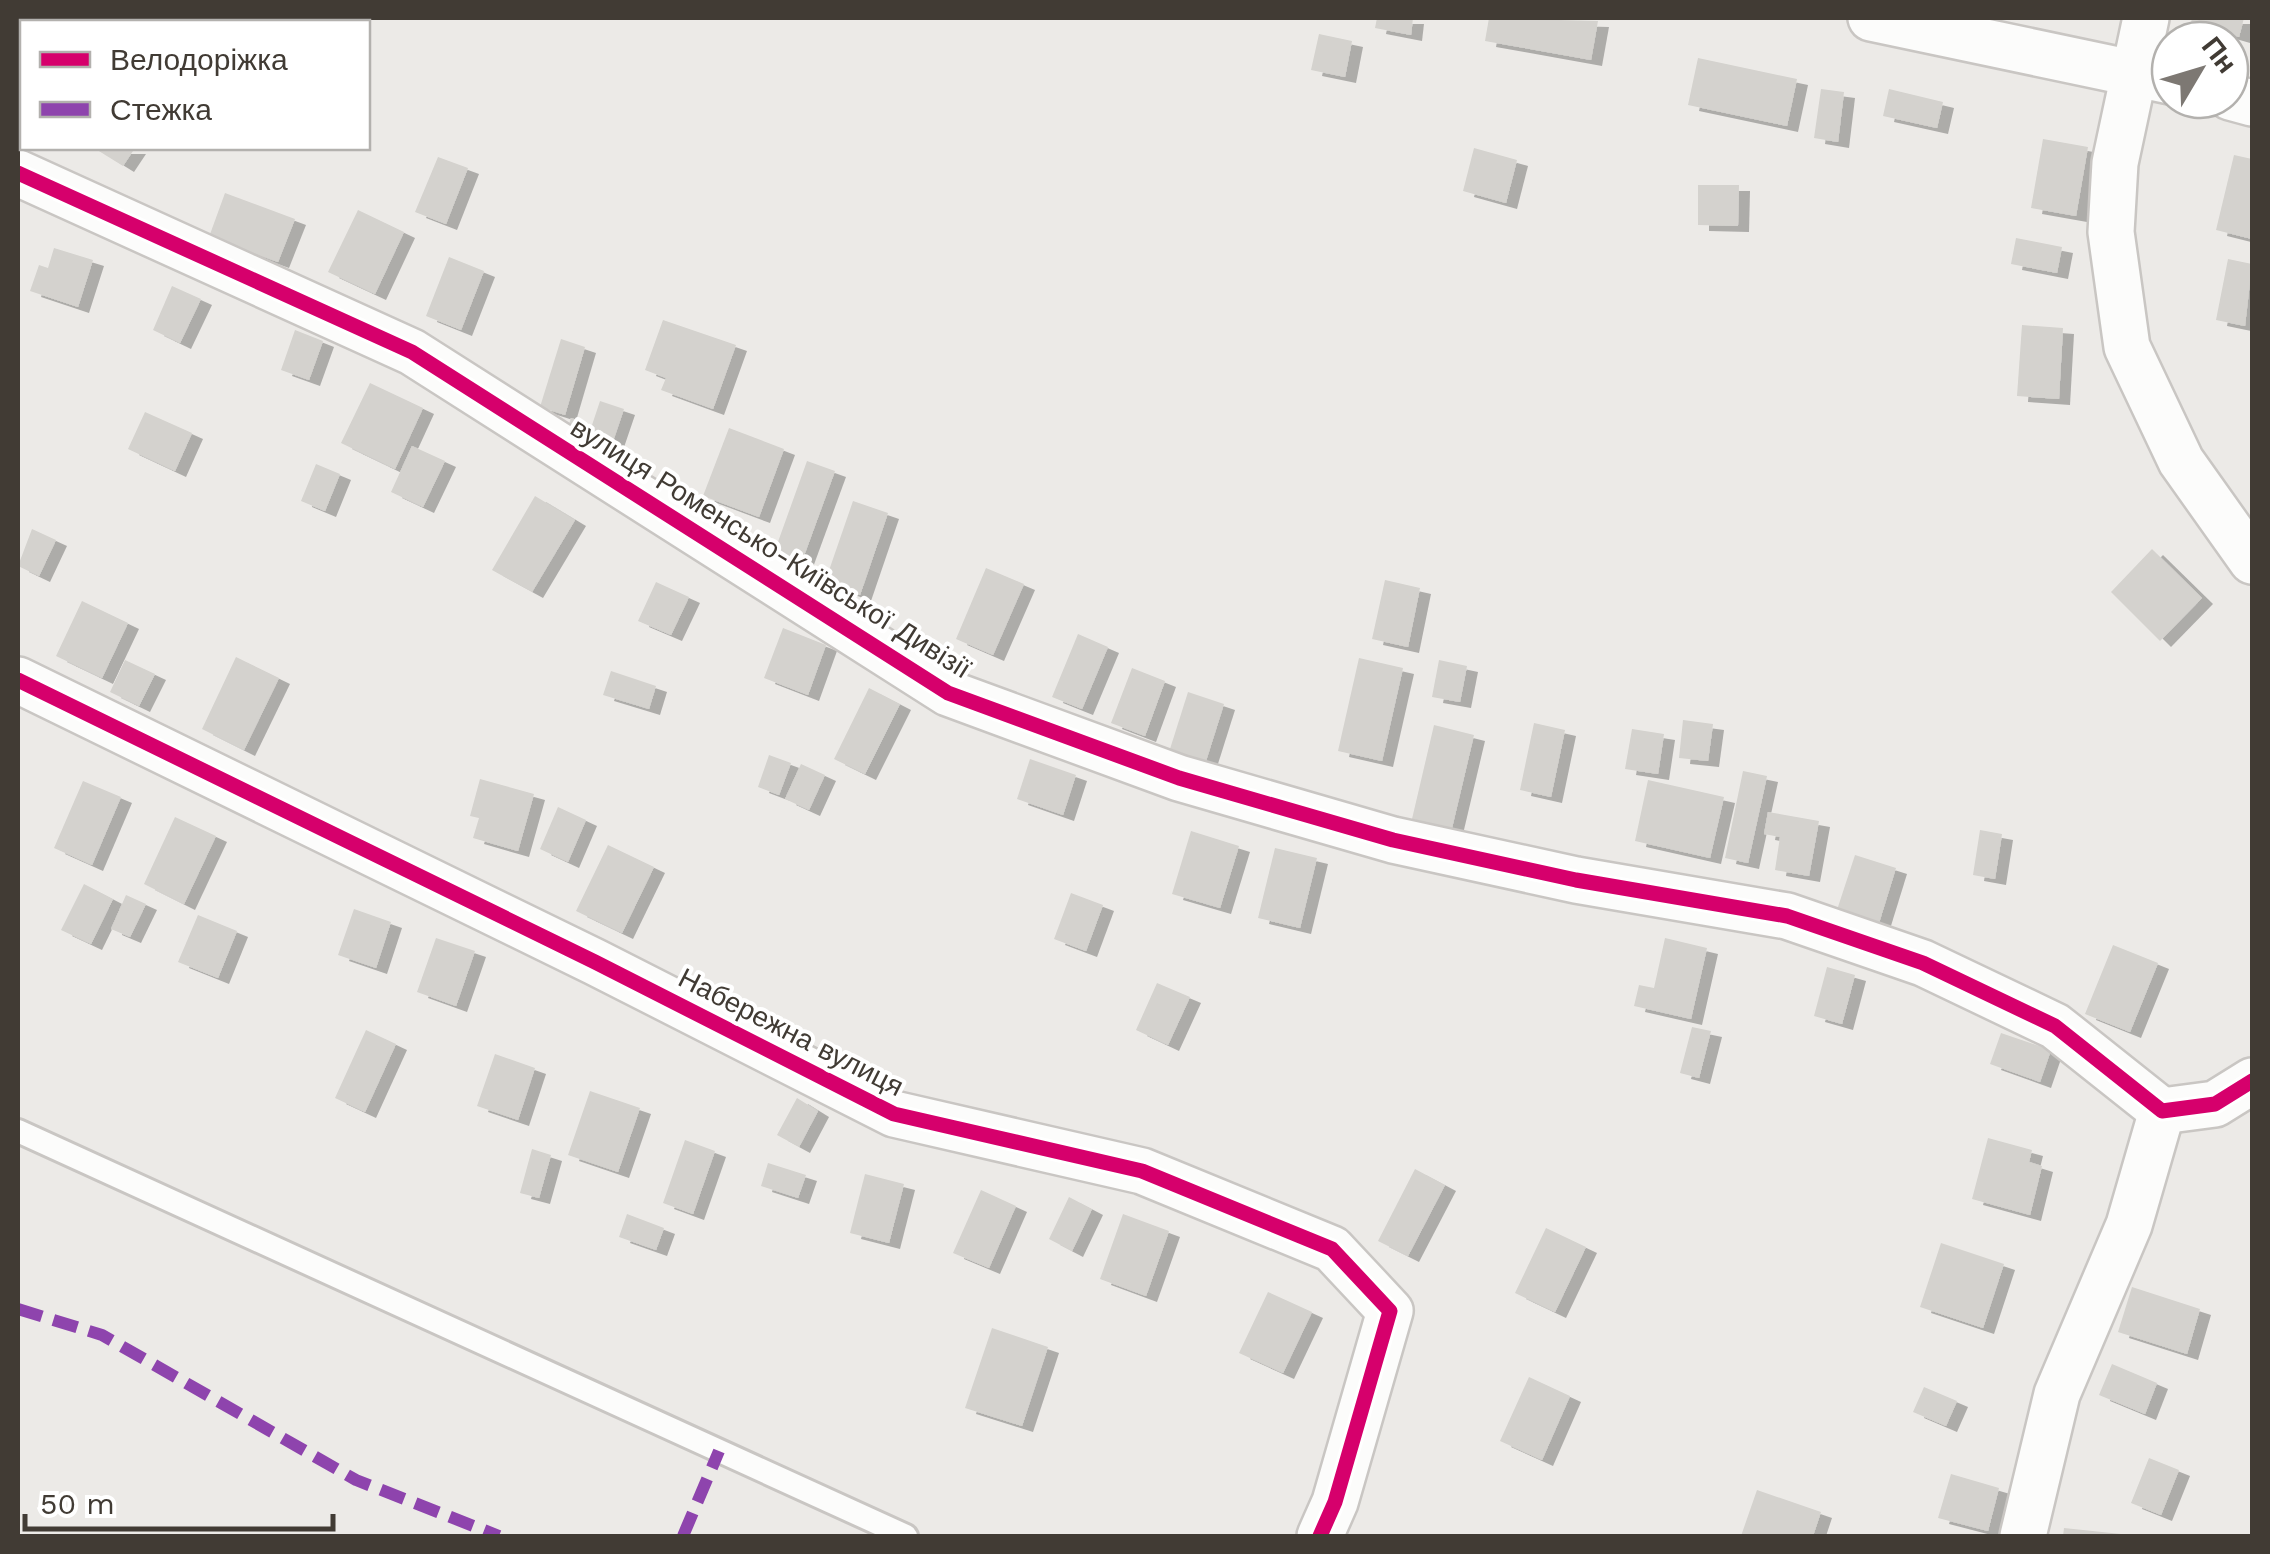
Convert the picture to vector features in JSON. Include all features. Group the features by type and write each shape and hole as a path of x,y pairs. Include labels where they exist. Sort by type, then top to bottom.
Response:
{"street":[{"path":"1870,18 2150,76"},
{"path":"2146,18 2150,64"},
{"path":"2150,78 2115,163 2111,232 2128,347 2181,461 2252,560"},
{"name":"вулиця Роменсько-Київської Дивізії","path":"18,173 412,352 779,590 948,693 1179,778 1392,840 1576,880 1786,916 1855,939 1923,963 2055,1026 2162,1112"},
{"name":"Набережна вулиця","path":"18,680 596,962 894,1114 1142,1171 1332,1249 1390,1311 1335,1502 1320,1536"},
{"path":"2023,1536 2057,1394 2129,1225 2162,1112 2215,1104 2252,1081"}],"lane":[{"path":"18,1130 906,1536"}],"building":[{"path":"1377,18 1413,18 1411,35 1375,28"},
{"path":"1489,18 1598,21 1591,60 1485,41"},
{"path":"2192,18 2244,18 2243,20"},
{"path":"1319,34 1352,41 1345,77 1311,70"},
{"path":"1698,58 1797,79 1787,126 1688,105"},
{"path":"1821,89 1844,92 1838,142 1814,138"},
{"path":"1889,89 1943,102 1937,128 1883,116"},
{"path":"2043,139 2088,147 2076,216 2031,208"},
{"path":"1474,148 1517,160 1506,203 1463,191"},
{"path":"97,150 134,150 123,166"},
{"path":"2234,155 2252,159 2252,239 2216,230"},
{"path":"438,157 468,168 446,224 415,212"},
{"path":"1698,185 1739,185 1738,226 1698,225"},
{"path":"225,193 295,219 278,262 209,237"},
{"path":"358,210 404,232 375,294 328,272"},
{"path":"2016,238 2062,247 2057,273 2011,264"},
{"path":"54,248 93,260 78,307 30,291 39,265 48,268"},
{"path":"449,257 484,271 461,330 426,316"},
{"path":"2228,259 2252,264 2245,326 2216,320"},
{"path":"172,286 201,299 180,343 153,330"},
{"path":"663,320 736,345 713,409 661,390 666,378 645,370"},
{"path":"2022,325 2063,328 2059,399 2017,396"},
{"path":"295,330 323,341 309,380 281,370"},
{"path":"561,339 585,347 565,415 540,407"},
{"path":"370,383 423,408 395,469 341,443"},
{"path":"600,401 624,409 609,453 564,439 571,418 592,425"},
{"path":"145,412 192,433 175,471 128,449"},
{"path":"729,428 784,449 759,517 703,496"},
{"path":"412,446 445,461 423,507 391,492"},
{"path":"807,461 835,471 801,564 774,553"},
{"path":"316,464 340,474 325,511 301,501"},
{"path":"535,496 575,520 532,592 492,570"},
{"path":"853,501 888,513 860,595 825,582"},
{"path":"32,529 56,540 39,576 18,566"},
{"path":"2152,549 2202,598 2160,641 2111,592"},
{"path":"986,568 1024,584 993,655 956,639"},
{"path":"1385,580 1420,588 1408,647 1372,639"},
{"path":"656,582 689,597 671,635 638,621"},
{"path":"82,601 128,623 102,678 56,656"},
{"path":"783,628 826,645 808,695 764,678"},
{"path":"1078,634 1108,647 1082,709 1052,697"},
{"path":"236,657 279,678 244,750 202,729"},
{"path":"1359,658 1403,668 1382,761 1338,751"},
{"path":"125,660 155,674 139,706 110,692"},
{"path":"1439,660 1467,666 1460,702 1432,697"},
{"path":"1132,668 1165,681 1145,736 1111,723"},
{"path":"611,671 656,686 649,709 603,695"},
{"path":"869,688 900,704 865,774 834,759"},
{"path":"1188,692 1224,704 1206,761 1170,749"},
{"path":"1683,720 1713,724 1708,761 1679,758"},
{"path":"1534,723 1565,730 1551,797 1520,790"},
{"path":"1434,725 1474,735 1452,828 1412,819"},
{"path":"1632,729 1664,734 1658,774 1625,769"},
{"path":"769,755 791,763 779,795 758,787"},
{"path":"1030,759 1076,775 1063,815 1017,799"},
{"path":"801,764 825,775 809,810 785,799"},
{"path":"1743,771 1767,776 1748,863 1725,858"},
{"path":"480,779 534,794 518,851 473,838 479,818 470,816"},
{"path":"1648,780 1724,797 1710,858 1635,841"},
{"path":"83,781 121,797 92,865 54,848"},
{"path":"558,807 586,820 568,862 540,849"},
{"path":"1768,812 1819,821 1809,876 1775,870 1780,837 1764,834"},
{"path":"175,817 216,836 184,904 144,884"},
{"path":"1980,830 2002,834 1995,879 1973,875"},
{"path":"1191,831 1239,846 1220,908 1172,894"},
{"path":"608,845 654,867 622,933 576,911"},
{"path":"1275,848 1317,858 1300,928 1258,918"},
{"path":"1855,855 1896,868 1879,923 1837,910"},
{"path":"84,884 113,899 91,944 61,930"},
{"path":"1071,893 1103,905 1086,951 1054,939"},
{"path":"126,895 146,904 130,937 111,929"},
{"path":"354,909 391,922 376,968 338,955"},
{"path":"198,915 237,931 218,978 178,962"},
{"path":"436,938 475,951 456,1006 417,992"},
{"path":"1665,938 1707,948 1691,1019 1634,1006 1639,985 1654,988"},
{"path":"2113,945 2158,963 2130,1032 2085,1014"},
{"path":"1827,967 1855,975 1842,1024 1814,1016"},
{"path":"1157,983 1190,997 1168,1045 1136,1030"},
{"path":"1692,1027 1711,1031 1699,1078 1680,1073"},
{"path":"366,1030 396,1044 365,1112 335,1098"},
{"path":"2001,1033 2051,1050 2040,1082 1990,1064"},
{"path":"495,1054 535,1068 518,1120 477,1106"},
{"path":"590,1091 640,1108 618,1172 568,1155"},
{"path":"797,1098 818,1111 799,1147 777,1135"},
{"path":"1988,1138 2032,1150 2029,1162 2042,1166 2030,1215 1972,1199"},
{"path":"685,1140 715,1151 693,1214 663,1203"},
{"path":"532,1149 551,1155 539,1198 520,1193"},
{"path":"768,1163 806,1175 798,1198 761,1186"},
{"path":"1415,1169 1445,1185 1408,1256 1378,1241"},
{"path":"865,1174 904,1184 889,1243 850,1233"},
{"path":"981,1190 1016,1206 989,1268 953,1253"},
{"path":"1069,1197 1092,1209 1072,1251 1049,1239"},
{"path":"627,1214 664,1228 656,1250 619,1237"},
{"path":"1123,1214 1169,1231 1146,1296 1100,1279"},
{"path":"1546,1228 1586,1247 1555,1312 1515,1293"},
{"path":"1941,1243 2004,1264 1983,1328 1920,1307"},
{"path":"2132,1287 2200,1309 2187,1354 2118,1332"},
{"path":"1268,1292 1312,1312 1283,1373 1239,1353"},
{"path":"992,1328 1048,1347 1022,1426 965,1408"},
{"path":"2112,1364 2157,1383 2145,1414 2099,1395"},
{"path":"1529,1377 1570,1396 1542,1460 1500,1441"},
{"path":"1924,1387 1957,1401 1946,1426 1913,1412"},
{"path":"2149,1458 2179,1470 2161,1515 2131,1503"},
{"path":"1951,1474 1999,1488 1988,1531 1938,1518"},
{"path":"1757,1490 1821,1512 1813,1536 1741,1536"},
{"path":"2064,1528 2121,1534 2121,1536 2063,1536"}],"marked path":[{"path":"18,1309 102,1335 356,1480 499,1536"},
{"path":"683,1536 719,1451"}],"cycle path":[{"path":"18,173 412,352 948,693 1179,778 1393,840 1576,880 1787,916 1923,963 2055,1026 2162,1111 2215,1104 2252,1081"},
{"path":"18,680 595,962 894,1114 1142,1171 1332,1249 1390,1311 1335,1502 1320,1536"}]}
